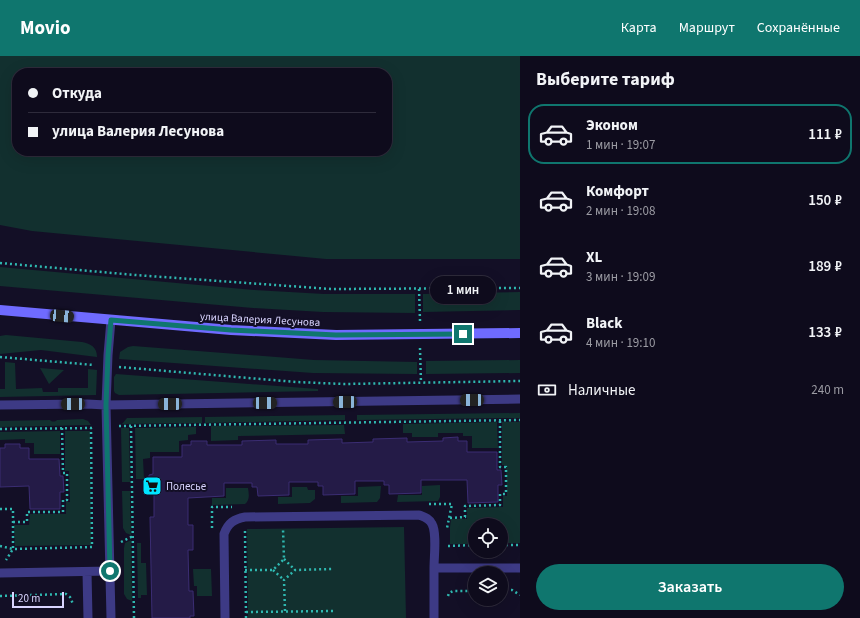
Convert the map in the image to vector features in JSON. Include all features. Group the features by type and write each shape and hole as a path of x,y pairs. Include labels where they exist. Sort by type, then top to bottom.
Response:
{"main road":[{"name":"улица Валерия Лесунова","path":"0,310 231,330 336,335 520,333"}],"lane":[{"path":"111,320 107,366 106,426 112,618"},
{"path":"0,405 106,405 520,399"},
{"path":"225,618 224,534 226,528 231,522 238,518 419,515 429,520 434,532 434,618"},
{"path":"434,568 520,568"},
{"path":"0,573 110,571"},
{"path":"88,572 88,618"}],"path":[{"path":"0,263 135,275 331,289 520,288"},
{"path":"0,357 296,382 344,384 520,380"},
{"path":"0,429 520,420"},
{"path":"450,518 466,517 465,506 500,505 500,494 506,494 506,467 500,467 500,421"},
{"path":"131,426 134,618"},
{"path":"12,522 28,522 27,512 63,512 63,500 67,500 67,473 63,473 62,428"},
{"path":"0,546 13,549 92,547 91,428"},
{"path":"0,509 13,509 13,549"},
{"path":"283,526 284,559 295,570"},
{"path":"245,527 246,618"},
{"path":"434,532 447,546"},
{"path":"508,545 520,545"},
{"path":"274,570 284,559"},
{"path":"284,580 295,570 332,569"},
{"path":"245,570 274,570 284,580 284,611"},
{"path":"508,590 512,590 520,595"},
{"path":"448,597 449,593 468,591"},
{"path":"0,596 66,594 74,606"},
{"path":"246,612 334,611"}],"green space":[{"path":"0,56 520,56 520,259 326,259 32,231 0,225"},
{"path":"0,267 254,290 324,294 415,294 415,313 323,312 253,308 0,286"},
{"path":"520,292 520,310 423,312 423,294"},
{"path":"6,335 82,342 95,348 97,357 41,350 0,354 0,336"},
{"path":"133,346 314,360 417,362 417,374 313,373 119,359 120,352"},
{"path":"520,360 520,373 426,374 426,361"},
{"path":"5,362 15,363 16,389 42,388 43,392 58,392 58,388 88,388 88,369 97,370 96,395 0,397 0,389 5,389"},
{"path":"40,368 64,370 49,384"},
{"path":"116,374 318,389 318,391 119,395 114,391 114,377"},
{"path":"520,413 520,418 357,420 357,415"},
{"path":"345,415 345,420 205,423 205,417"},
{"path":"202,417 202,423 122,424 127,418"},
{"path":"83,419 88,421 91,425 0,427 0,421 50,420 54,422 57,420"},
{"path":"497,422 498,448 472,448 472,436 463,436 463,433 438,433 438,437 412,437 412,433 403,433 403,424"},
{"path":"502,422 520,422 520,543 508,543 508,518 468,518 468,544 450,544 451,519 467,519 467,508 503,507 503,496 507,496 506,465 502,465"},
{"path":"344,425 345,434 238,436 238,440 211,441 211,426"},
{"path":"196,427 196,434 188,435 188,440 179,441 179,452 150,452 150,458 143,459 144,479 136,479 135,428"},
{"path":"121,428 129,428 130,482 122,482"},
{"path":"60,431 60,454 34,454 34,443 25,443 25,439 0,440 0,432"},
{"path":"65,431 90,431 91,545 15,546 14,525 29,525 30,514 66,514 66,502 70,502 69,471 65,471"},
{"path":"440,485 440,497 438,501 397,502 398,495 422,495 422,486"},
{"path":"381,486 380,498 377,502 341,503 341,496 358,496 358,487"},
{"path":"292,487 307,487 308,490 315,490 315,499 310,503 278,504 278,497 292,497"},
{"path":"226,488 248,488 248,501 245,504 212,505 212,498 226,498"},
{"path":"122,491 130,491 131,535 126,533 123,528"},
{"path":"404,527 406,618 248,618 247,529"},
{"path":"131,540 132,601 127,599 124,594 124,548 125,543"},
{"path":"137,543 141,543 141,563 146,563 147,595 141,595 141,598 138,598"},
{"path":"193,569 211,569 212,596 197,596 197,586 194,586"}],"building":[{"path":"458,437 458,441 467,441 467,452 497,452 497,470 501,470 502,485 498,485 498,502 468,503 467,480 421,480 421,493 389,494 389,485 384,485 384,481 355,481 355,494 323,495 323,486 318,486 318,482 289,482 289,495 258,496 257,487 252,487 252,483 224,483 224,496 188,498 188,525 193,525 193,550 188,550 189,591 193,591 194,616 190,616 190,618 152,618 150,517 154,517 154,490 149,490 149,475 153,474 153,457 182,457 182,445 191,445 191,441 207,441 207,445 242,445 242,441 276,440 276,444 308,444 308,440 342,439 342,443 373,442 373,439 407,438 407,442 443,441 443,438"},
{"path":"5,444 20,444 20,448 29,448 29,459 59,459 60,476 63,476 64,492 60,492 60,509 30,509 29,486 0,487 0,448 5,448"}],"place":[{"name":"Полесье","path":"152,486"}],"route":[{"path":"110,571 106,405 111,320 231,330 336,335 463,334"}]}
